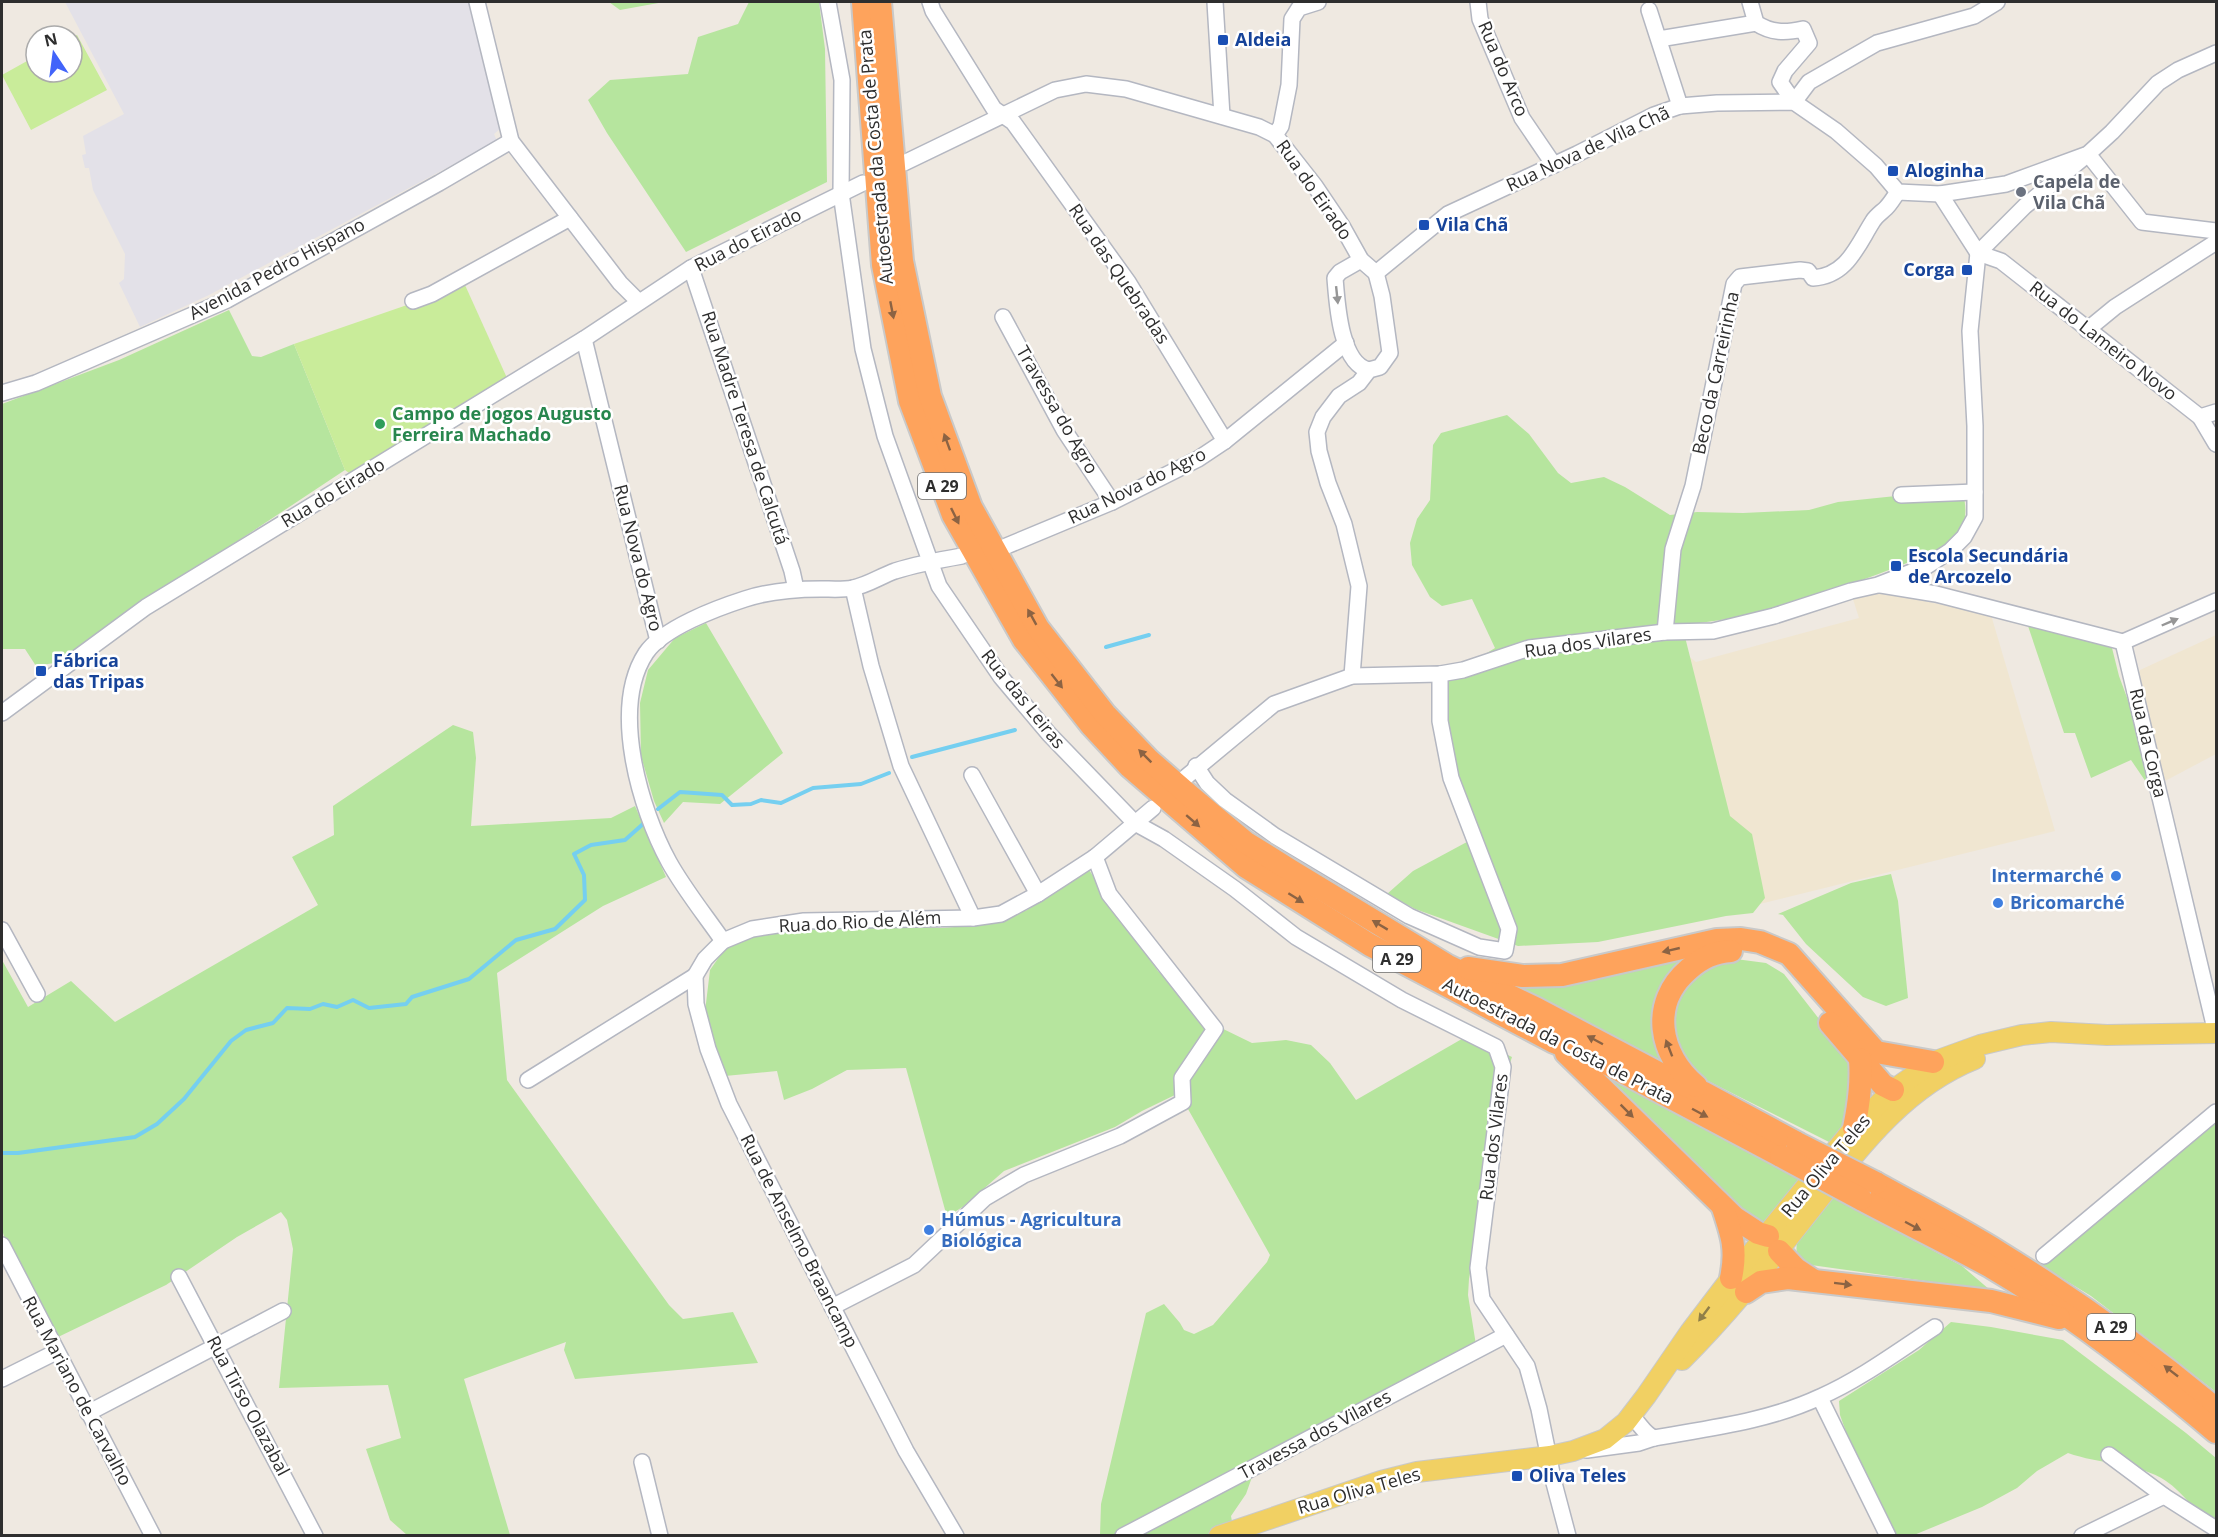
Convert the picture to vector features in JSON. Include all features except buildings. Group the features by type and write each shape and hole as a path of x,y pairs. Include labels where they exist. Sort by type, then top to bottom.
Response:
{"highway":[{"name":"Autoestrada da Costa de Prata","path":"862,2 883,265 910,401 953,515 1024,640 1092,725 1130,767 1246,867 1370,945 1554,1042 1789,1149 1868,1191 2009,1258 2103,1321 2173,1372 2217,1409"},
{"name":"Autoestrada da Costa de Prata","path":"880,2 902,261 930,396 971,507 1038,628 1105,714 1149,760 1237,835 1448,966 1537,1009 1665,1077 1704,1093 1789,1149"},
{"path":"1448,966 1523,976 1562,975 1717,940 1741,939 1760,942 1789,954 1868,1055 1883,1085 1893,1090"},
{"path":"1704,1093 1686,1077 1673,1059 1664,1036 1663,1014 1669,994 1682,975 1699,961 1717,952 1739,950 1766,957 1785,967 1868,1055 1933,1062"},
{"path":"1554,1042 1735,1218 1758,1233 1775,1240 1796,1269 1814,1281"},
{"path":"1854,1128 1868,1055"},
{"name":"Autoestrada da Costa de Prata","path":"1868,1191 2076,1322 2161,1386 2217,1432"},
{"path":"1721,1204 1734,1238 1734,1262 1738,1285 1788,1278 1991,1301 2076,1322"}],"main road":[{"name":"Rua Oliva Teles","path":"1794,1217 1854,1128 1893,1090 1933,1062 1980,1045 2022,1035 2051,1032 2107,1035 2217,1033"},
{"name":"Rua Oliva Teles","path":"1219,1536 1363,1486 1408,1474 1550,1456 1573,1451 1605,1439 1627,1420 1647,1396 1690,1332 1738,1285 1794,1217 1872,1133 1890,1114 1917,1092 1955,1068 1982,1057 2024,1046 2107,1035"},
{"path":"1890,1114 1893,1090 1917,1092"}],"street":[{"path":"477,2 511,141 620,283 639,303"},
{"name":"Rua das Leiras","path":"828,2 842,80 842,193 864,349 885,436 929,561 939,586 1001,677 1049,734 1135,823"},
{"name":"Rua das Quebradas","path":"930,2 933,11 994,109 1013,122 1122,273 1225,441"},
{"path":"1215,2 1222,116"},
{"path":"1275,135 1281,126 1289,85 1292,19 1299,8 1318,2"},
{"name":"Rua do Arco","path":"1478,2 1480,19 1522,118 1554,165"},
{"path":"1750,2 1756,23"},
{"path":"1794,102 1809,82 1877,43 1974,16 1997,2"},
{"path":"1649,10 1680,106"},
{"path":"1659,39 1756,23 1775,32 1785,33 1803,29 1809,43 1785,71 1780,82 1794,102 1836,130 1876,166 1898,192 1940,194 2006,184 2088,154"},
{"path":"1978,253 2025,206 2112,132 2158,84 2178,70 2217,53"},
{"name":"Rua do Eirado","path":"904,163 1055,90 1086,84 1126,89 1259,127 1275,135 1315,186 1342,226 1361,260 1376,273"},
{"name":"Rua Nova de Vila Chã","path":"1376,273 1448,214 1654,115 1680,106 1716,102 1794,102"},
{"name":"Avenida Pedro Hispano","path":"2,393 36,383 227,300 511,141"},
{"path":"2088,154 2142,222 2217,231"},
{"name":"Rua do Eirado","path":"2,713 146,607 584,339 692,268 863,183"},
{"name":"Beco da Carreirinha","path":"1665,632 1673,549 1693,486 1734,284 1740,277 1800,270 1808,271 1813,278 1822,277 1834,271 1851,259 1874,220 1898,192"},
{"path":"1878,585 1927,566 1950,551 1965,537 1975,517 1975,426 1970,331 1978,253 1940,194"},
{"path":"413,301 432,294 570,218"},
{"path":"2087,330 2115,307 2217,242"},
{"name":"Rua do Lameiro Novo","path":"1978,253 2001,261 2200,417 2217,444"},
{"path":"1361,260 1340,272 1335,278 1341,324 1350,356 1362,369 1369,370 1380,367 1390,353 1382,296 1376,273"},
{"name":"Rua Madre Teresa de Calcutá","path":"692,268 796,589"},
{"name":"Travessa do Agro","path":"1003,316 1064,430 1112,502"},
{"name":"Rua Nova do Agro","path":"584,339 658,640 691,620 746,598 796,589 853,588 929,561 962,556"},
{"name":"Rua Nova do Agro","path":"1004,547 1112,502 1198,459 1225,441 1346,343"},
{"path":"1352,676 1359,586 1344,524 1319,452 1317,432 1323,417 1339,396 1359,383 1369,370"},
{"path":"2200,417 2217,412"},
{"path":"1900,495 1975,492"},
{"path":"1927,566 1936,594"},
{"path":"1878,585 1936,594 2123,642 2217,602"},
{"name":"Rua dos Vilares","path":"1440,674 1463,670 1529,648 1665,632 1713,631 1774,616 1851,591 1878,585"},
{"path":"853,588 871,666 901,766 973,918"},
{"path":"528,1080 695,976 705,959 723,941 669,862 650,819 632,757 629,711 633,686 646,652 658,640"},
{"name":"Rua da Corga","path":"2123,642 2217,1033"},
{"path":"1440,674 1440,721 1451,778 1509,929 1505,951 1479,947 1409,916 1275,836 1191,772 1274,704 1352,676 1440,674"},
{"path":"972,775 1038,894"},
{"name":"Rua do Rio de Além","path":"723,941 752,929 804,921 973,918 1001,914 1038,894 1095,857 1153,808"},
{"name":"Rua dos Vilares","path":"1135,823 1164,839 1200,864 1296,937 1402,1000 1496,1047 1503,1067 1478,1268 1482,1299 1527,1366 1568,1536"},
{"path":"832,1307 914,1265 985,1198 1024,1175 1120,1137 1183,1102 1182,1078 1215,1029 1109,894 1095,857"},
{"path":"2,930 37,994"},
{"name":"Rua de Anselmo Braancamp","path":"695,976 696,1004 708,1049 729,1104 906,1451 956,1536"},
{"path":"2044,1256 2217,1113"},
{"name":"Rua Mariano de Carvalho","path":"2,1248 153,1536"},
{"name":"Rua Tirso Olazabal","path":"179,1277 315,1536"},
{"path":"88,1413 216,1344 283,1311"},
{"name":"Rua Oliva Teles","path":"1573,1451 1605,1449 1763,1417 1820,1398 1935,1327"},
{"name":"Travessa dos Vilares","path":"1123,1536 1506,1335"},
{"path":"2,1379 56,1352"},
{"path":"1820,1398 1888,1536"},
{"path":"1627,1420 1633,1436 1649,1440"},
{"path":"2109,1455 2164,1496 2217,1528"},
{"path":"642,1462 660,1536"},
{"path":"2082,1536 2164,1496"}],"shaded area":[{"path":"65,2 468,2 500,129 494,134 497,141 209,295 140,327 119,283 124,279 125,254 93,190 89,168 85,168 82,155 86,154 83,136 124,114 84,38 84,24 77,24"},
{"path":"1877,591 1991,615 2055,831 1719,914 1682,651 1696,662 1859,618 1852,596"},
{"path":"2216,635 2216,754 2165,781 2138,675 2140,670"}],"green space":[{"path":"609,2 664,2 620,10"},
{"path":"749,2 819,2 825,49 827,182 686,252 607,133 588,100 610,80 688,74 698,37 738,24"},
{"path":"84,48 107,90 31,130 2,75 24,63 24,84 84,84"},
{"name":"Campo de jogos Augusto Ferreira Machado","path":"465,285 507,378 354,473 349,473 345,470 294,344"},
{"path":"229,310 252,356 261,357 294,344 345,470 54,663 36,666 25,649 2,649 2,404 119,360"},
{"path":"1507,415 1529,434 1558,473 1571,483 1604,477 1625,487 1670,515 1697,512 1743,513 1809,510 1838,502 1896,496 1963,494 1965,515 1962,528 1955,539 1938,550 1868,578 1790,604 1736,617 1682,625 1730,816 1752,834 1765,898 1753,913 1726,916 1598,942 1518,946 1415,909 1387,894 1413,871 1478,836 1463,802 1441,690 1458,671 1495,648 1472,599 1442,606 1430,597 1412,565 1410,543 1417,519 1430,500 1433,445 1441,433"},
{"path":"706,623 783,753 720,804 683,802 664,823 654,801 641,756 640,703 648,670 675,638"},
{"path":"2028,626 2111,644 2119,676 2146,749 2148,785 2131,760 2091,778 2075,733 2064,733"},
{"path":"453,725 473,732 476,758 471,826 611,818 635,806 666,877 603,906 497,973 507,1080 669,1305 683,1319 733,1312 758,1363 575,1379 564,1350 566,1342 464,1379 510,1535 407,1535 390,1520 366,1449 401,1438 388,1385 279,1388 293,1249 287,1220 281,1212 237,1237 166,1285 56,1338 6,1244 2,1229 2,960 28,1007 71,981 115,1022 318,905 292,857 334,835 333,806"},
{"path":"1087,867 1158,971 1213,1024 1252,1043 1286,1040 1311,1045 1330,1063 1356,1100 1467,1036 1512,1057 1504,1081 1469,1279 1468,1295 1476,1345 1269,1461 1252,1477 1246,1494 1231,1516 1233,1527 1205,1535 1100,1535 1101,1504 1146,1313 1164,1304 1184,1330 1194,1334 1213,1325 1267,1262 1270,1255 1179,1093 1115,1127 1004,1171 964,1206 947,1217 906,1068 847,1070 812,1089 784,1100 777,1071 725,1076 704,1020 710,970 726,947 753,935 822,922 942,928 980,925 1027,910"},
{"path":"1891,874 1898,901 1908,998 1886,1006 1863,997 1806,944 1783,915 1778,914 1851,883"},
{"path":"1712,947 1681,968 1663,1064 1500,979"},
{"path":"1728,958 1766,963 1784,974 1848,1056 1852,1069 1844,1124 1831,1143 1704,1079 1686,1065 1680,1054 1675,1030 1677,1006 1681,994 1695,975"},
{"path":"1612,1078 1800,1179 1763,1226 1749,1221 1607,1084"},
{"path":"2216,1110 2216,1392 2091,1296 2037,1263 2054,1240"},
{"path":"1831,1196 1962,1266 1990,1290 1807,1263 1797,1252 1799,1239"},
{"path":"1951,1322 2063,1340 2186,1433 2216,1458 2216,1529 2173,1486 2156,1475 2068,1453 2037,1471 2017,1488 1982,1507 1914,1535 1890,1535 1860,1471 1840,1415 1839,1401 1919,1350"}],"waterway":[{"path":"1106,647 1149,635"},
{"path":"912,757 1015,730"},
{"path":"658,809 680,792 722,795 732,805 751,804 761,800 781,803 813,788 861,784 889,773"},
{"path":"2,1153 18,1153 135,1137 157,1124 184,1099 231,1041 246,1030 273,1023 287,1008 310,1009 323,1004 337,1007 353,1000 369,1008 406,1004 412,997 469,979 516,940 555,929 585,900 584,875 574,854 591,845 625,840 643,824"}],"place":[{"name":"Aldeia","path":"1223,40"},
{"name":"Aloginha","path":"1893,171"},
{"name":"Capela de Vila Chã","path":"2021,192"},
{"name":"Vila Chã","path":"1424,225"},
{"name":"Corga","path":"1967,270"},
{"name":"Campo de jogos Augusto Ferreira Machado","path":"380,424"},
{"name":"Escola Secundária de Arcozelo","path":"1896,566"},
{"name":"Fábrica das Tripas","path":"41,671"},
{"name":"Intermarché","path":"2116,876"},
{"name":"Bricomarché","path":"1998,903"},
{"name":"Húmus - Agricultura Biológica","path":"929,1230"},
{"name":"Oliva Teles","path":"1517,1476"}]}
